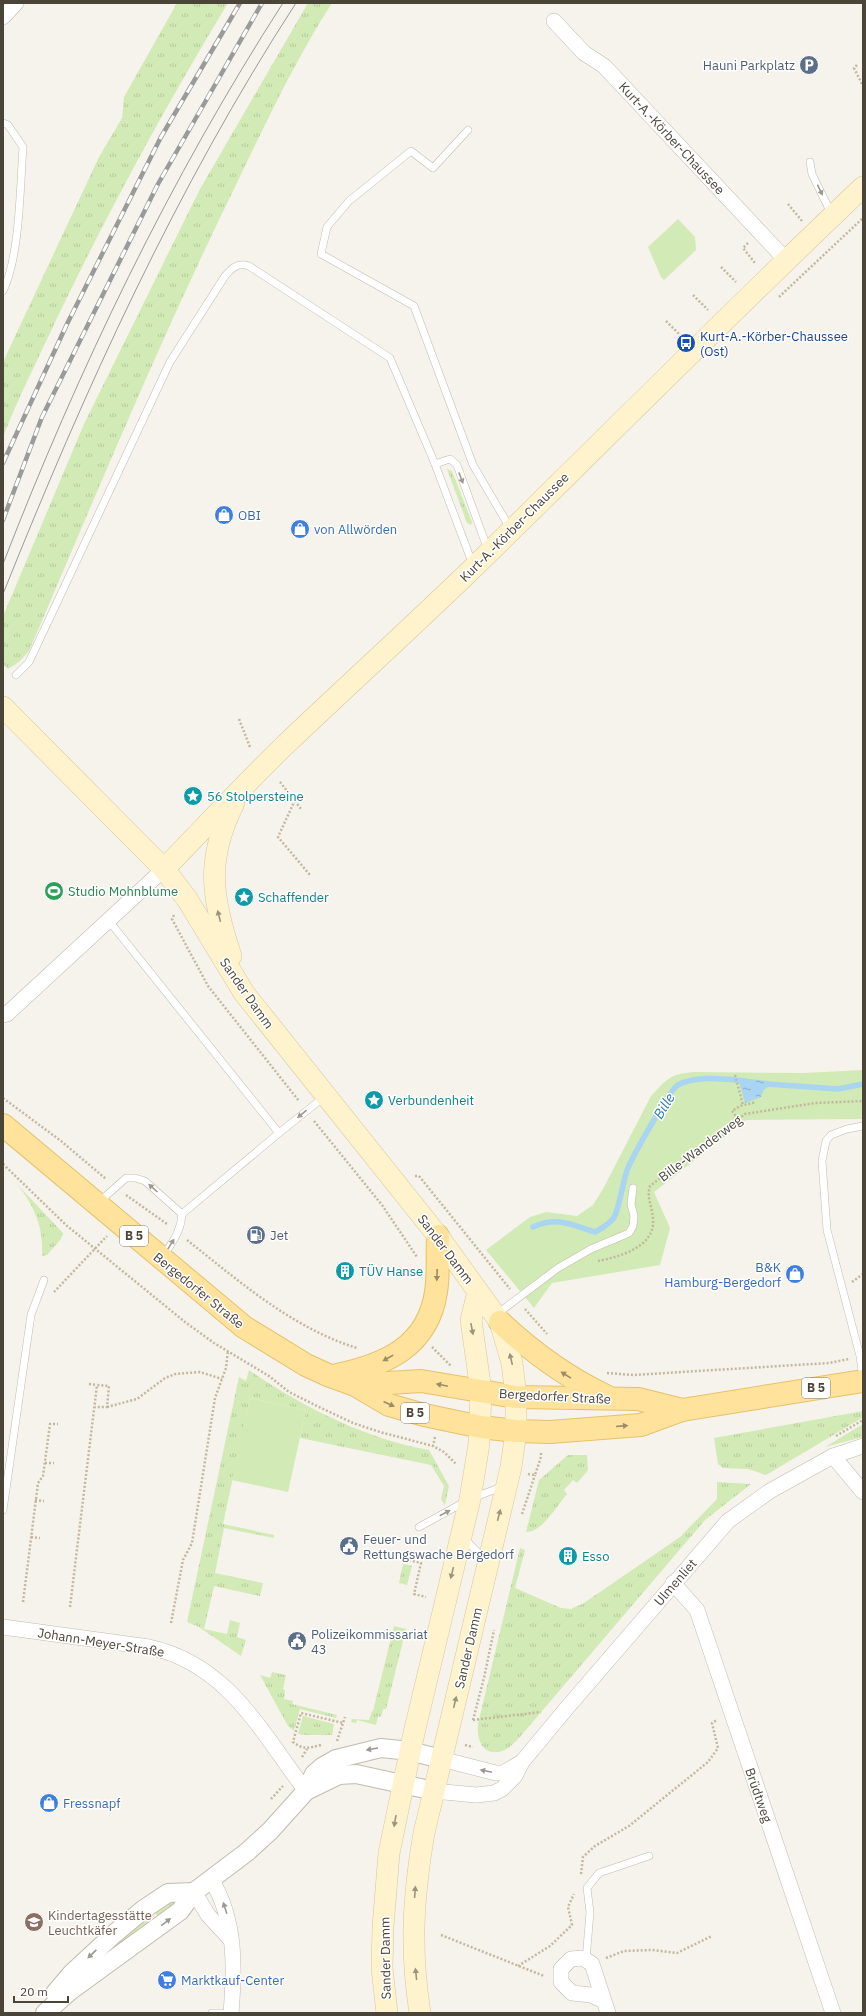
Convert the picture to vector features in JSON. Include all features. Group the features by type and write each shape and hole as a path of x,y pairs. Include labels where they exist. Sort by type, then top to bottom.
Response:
{"main road":[{"name":"Kurt-A.-Körber-Chaussee","path":"164,869 240,790 473,567 786,260 863,187"},
{"name":"Sander Damm","path":"3,707 164,869 187,899 244,993 438,1236 498,1319 512,1363 516,1397 516,1431 506,1486 441,1759 416,1882 413,1924 415,1966 420,2013"},
{"name":"Kurt-A.-Körber-Chaussee","path":"240,790 226,817 219,840 215,867 214,890 222,930 244,993"},
{"name":"Bergedorfer Straße","path":"3,1125 161,1259 244,1327 281,1351 330,1376 355,1385 389,1405 438,1418 481,1427 516,1431 550,1432 640,1424 682,1410 863,1380"},
{"path":"330,1376 367,1368 399,1351 419,1335 427,1322 436,1291 438,1236"},
{"name":"Sander Damm","path":"387,2013 382,1968 385,1894 389,1853 410,1751 470,1499 481,1427 481,1391 470,1320 478,1292"},
{"path":"498,1319 551,1365 580,1383 613,1399"},
{"name":"Bergedorfer Straße","path":"355,1385 421,1381 516,1397 638,1399 682,1410"}],"street":[{"path":"3,17 16,3"},
{"name":"Kurt-A.-Körber-Chaussee","path":"554,21 584,53 604,66 613,75 758,232 786,260"},
{"name":"Kurt-A.-Körber-Chaussee","path":"4,1018 164,869"},
{"name":"Ulmenliet","path":"434,1791 476,1795 494,1793 510,1782 522,1762 566,1709 728,1521 770,1491 832,1456 863,1446"},
{"path":"832,1456 863,1492"},
{"name":"Brüdtweg","path":"673,1584 697,1610 833,2013"},
{"name":"Johann-Meyer-Straße","path":"3,1627 149,1647 166,1651 191,1661 229,1690 250,1714 306,1791"},
{"path":"45,2013 70,1991 180,1911 194,1892 247,1852 270,1830 306,1791 314,1774 336,1759 381,1748 410,1751 441,1759"},
{"name":"Ulmenliet","path":"441,1759 496,1773 503,1772 522,1762"},
{"path":"306,1791 331,1778 348,1774 403,1783 434,1791"},
{"path":"211,1879 225,1906 233,1950 234,1975 231,2013"},
{"path":"194,1892 208,1915 230,1940"},
{"path":"42,2013 56,1991 72,1973 114,1934 144,1909 168,1893 194,1892"},
{"path":"583,1958 589,1962 606,2007 591,1995 572,1993 562,1982 561,1968 571,1959 583,1958"}],"lane":[{"path":"3,123 8,125 23,147 16,230 9,279 3,291"},
{"path":"468,130 433,168 411,151 364,187 349,200 327,227 321,254 414,306 473,465 500,514 511,530"},
{"path":"810,162 812,174 833,216"},
{"path":"16,675 29,662 170,362 225,276 234,266 244,264 249,266 390,358 435,464 473,567"},
{"path":"435,464 450,459 457,465 488,552"},
{"path":"108,921 279,1133"},
{"path":"182,1214 325,1096"},
{"path":"863,1126 847,1129 831,1135 826,1141 822,1161 827,1230 860,1356 863,1380"},
{"path":"97,1205 115,1186 126,1178 135,1178 145,1181 182,1214 183,1221 178,1233 161,1259"},
{"path":"498,1319 538,1282 591,1249 629,1233 633,1226 634,1216 631,1204 633,1188"},
{"path":"3,1510 31,1315 44,1280"},
{"path":"419,1526 470,1499 506,1486"},
{"path":"462,1535 488,1563"},
{"path":"589,1962 590,1912 587,1888 599,1873 650,1856"},
{"path":"212,2013 222,2013"}],"path":[{"path":"857,65 854,68 863,86"},
{"path":"788,204 803,221"},
{"path":"755,269 755,261 743,248 758,232"},
{"path":"721,267 738,284"},
{"path":"693,295 709,312"},
{"path":"666,321 683,338"},
{"path":"239,719 250,747"},
{"path":"280,782 301,809"},
{"path":"295,800 278,837 310,875"},
{"path":"735,1075 743,1105"},
{"path":"3,1098 61,1141 136,1203 178,1233 254,1292 293,1319 349,1346 364,1350"},
{"name":"Bille-Wanderweg","path":"620,1256 632,1252 638,1247 652,1228 654,1221 648,1200 650,1186 745,1114 815,1103 863,1100"},
{"path":"738,1119 732,1111 743,1105 756,1102"},
{"path":"3,1164 66,1225 185,1322 269,1376 289,1392 353,1423 433,1446 444,1452 457,1466 475,1467"},
{"path":"419,1176 518,1300 548,1335"},
{"path":"52,1293 95,1249 136,1203"},
{"path":"419,1335 454,1369"},
{"path":"171,1623 183,1560 192,1543 215,1398 222,1379 228,1351"},
{"path":"604,1372 633,1375 829,1363 860,1356"},
{"path":"95,1407 107,1408 137,1399 165,1378 175,1374 200,1372 222,1379"},
{"path":"89,1384 108,1386 107,1408"},
{"path":"70,1607 98,1385"},
{"path":"433,1446 438,1418"},
{"path":"23,1602 38,1483 43,1476 50,1424 58,1424"},
{"path":"45,1463 54,1463"},
{"path":"35,1500 44,1501"},
{"path":"31,1537 40,1538"},
{"path":"405,1559 421,1563 414,1594 446,1601"},
{"path":"473,1720 566,1709"},
{"path":"579,1881 583,1857 595,1846 629,1826 708,1762 718,1748 712,1723 731,1711"},
{"path":"322,1745 307,1749 299,1747 293,1742 301,1713 343,1723"},
{"path":"330,1743 337,1741 345,1717"},
{"path":"518,1966 550,1946 572,1926 568,1907 575,1891"},
{"path":"441,1935 562,1982"},
{"path":"589,1962 624,1952 652,1950 677,1953 712,1936"}],"green space":[{"path":"177,3 228,3 160,119 97,238 29,377 3,437 3,362 99,157 122,118 124,97"},
{"path":"308,3 332,3 305,48 280,95 179,305 29,651 19,662 8,669 3,664 4,614 84,424 200,189"},
{"path":"678,219 695,237 696,250 664,280 661,277 648,247"},
{"path":"447,469 452,471 472,522 471,525 467,523"},
{"path":"863,1070 863,1119 746,1120 654,1192 670,1228 660,1265 552,1283 534,1308 486,1250 530,1217 546,1212 577,1216 593,1205 603,1189 651,1096 669,1078 679,1074 693,1072 803,1073"},
{"path":"17,1184 63,1233 61,1239 47,1255 42,1256 41,1236 37,1217"},
{"path":"249,1370 290,1396 335,1419 382,1438 429,1450 449,1486 445,1505 441,1499 444,1486 431,1465 300,1438 306,1410 250,1398 223,1524 274,1535 274,1538 224,1528 215,1573 263,1583 260,1596 214,1586 204,1629 227,1634 230,1620 240,1623 237,1637 246,1640 241,1656 199,1627 187,1622 239,1377 246,1381"},
{"path":"250,1398 306,1410 288,1492 232,1480"},
{"path":"863,1411 862,1418 766,1475 748,1469 723,1468 718,1464 714,1438"},
{"path":"863,1424 863,1437 825,1447"},
{"path":"568,1455 587,1455 588,1470 577,1483 573,1480 564,1490 567,1494 544,1523 532,1531 526,1532 539,1480"},
{"path":"717,1482 751,1484 705,1520 515,1742 502,1751 495,1752 486,1749 482,1745 478,1735 478,1724 520,1548 525,1550 515,1588 561,1608 571,1609 584,1603 680,1537 717,1499"},
{"path":"403,1564 412,1566 407,1585 399,1583"},
{"path":"394,1626 406,1629 386,1709 383,1709 381,1717 378,1716 376,1725 357,1720 356,1723 351,1722 352,1719 369,1720 373,1711"},
{"path":"272,1672 286,1675 283,1689 285,1690 284,1699 293,1701 292,1704 337,1715 336,1718 300,1709 294,1731 288,1726 260,1675 270,1678"},
{"path":"303,1716 334,1724 332,1735 298,1734"},
{"path":"183,1896 160,1919 153,1910"},
{"path":"144,1918 151,1926 93,1962"}],"water":[{"path":"738,1078 768,1081 775,1085 765,1089 761,1097 745,1103"}],"waterway":[{"name":"Bille","path":"533,1227 550,1222 572,1224 595,1232 604,1227 612,1220 617,1211 626,1173 631,1161 674,1089 678,1085 686,1082 702,1079 745,1081"},
{"name":"Bille","path":"767,1084 838,1089 863,1084"}],"tram line":[{"path":"3,564 62,419 129,276 202,137 283,3"},
{"path":"3,594 66,441 135,291 172,217 211,145 252,73 296,3"}],"railway":[{"path":"3,463 67,324 161,137 240,3"},
{"path":"3,520 42,417 158,184 262,3"}],"place":[{"name":"Hauni Parkplatz","path":"809,65"},
{"name":"Kurt-A.-Körber-Chaussee (Ost)","path":"686,343"},
{"name":"OBI","path":"224,515"},
{"name":"von Allwörden","path":"300,529"},
{"name":"56 Stolpersteine","path":"193,796"},
{"name":"Studio Mohnblume","path":"54,891"},
{"name":"Schaffender","path":"244,897"},
{"name":"Verbundenheit","path":"374,1100"},
{"name":"Jet","path":"256,1235"},
{"name":"TÜV Hanse","path":"345,1271"},
{"name":"B&K Hamburg-Bergedorf","path":"795,1274"},
{"name":"Feuer- und Rettungswache Bergedorf","path":"349,1546"},
{"name":"Esso","path":"568,1556"},
{"name":"Polizeikommissariat 43","path":"297,1641"},
{"name":"Fressnapf","path":"49,1803"},
{"name":"Kindertagesstätte Leuchtkäfer","path":"34,1922"},
{"name":"Marktkauf-Center","path":"167,1980"}]}
